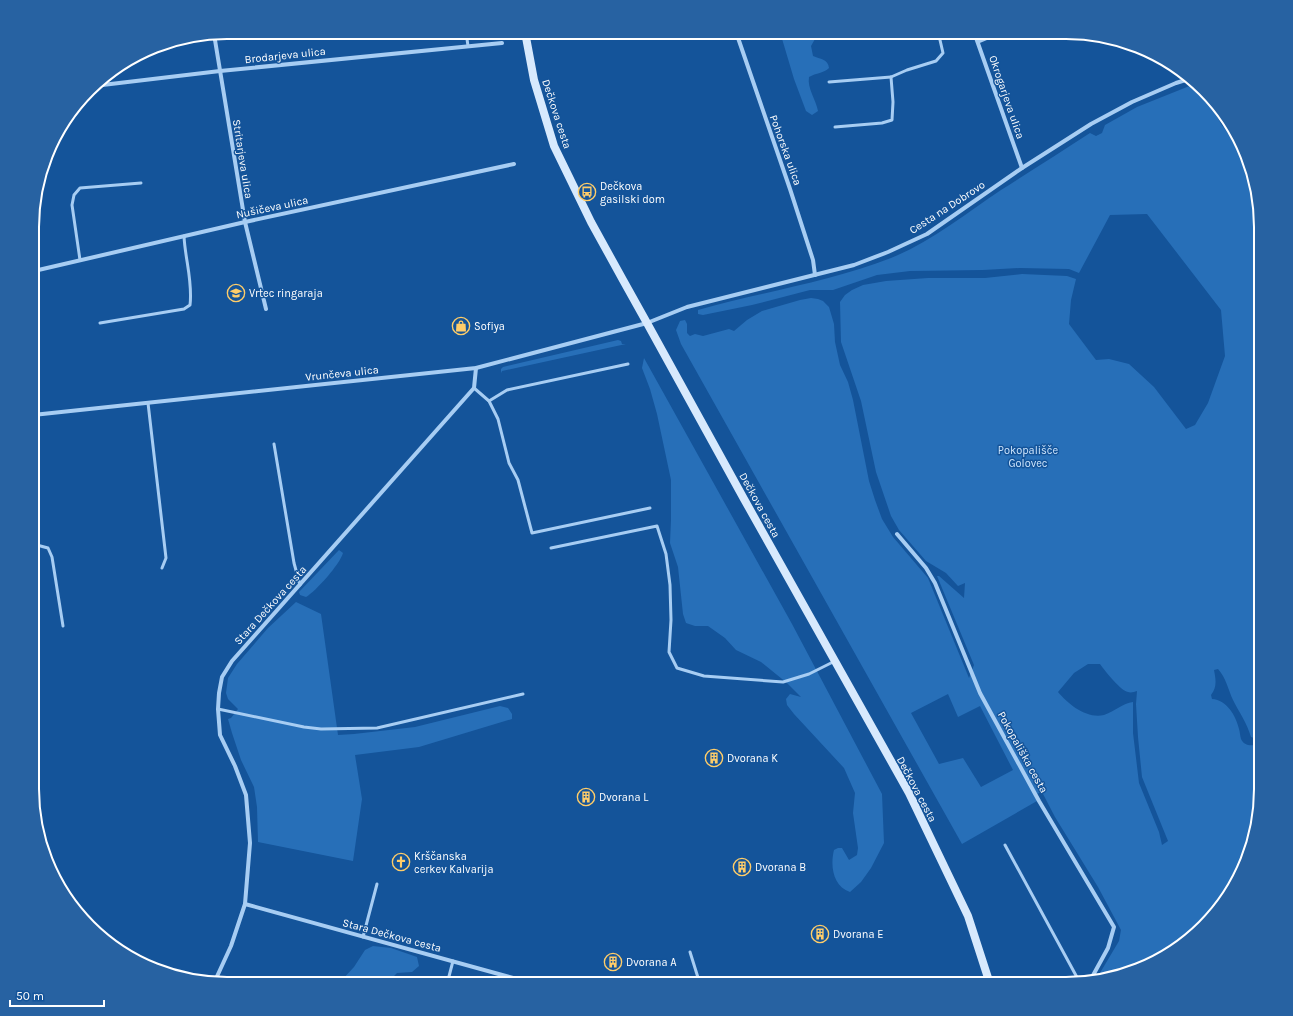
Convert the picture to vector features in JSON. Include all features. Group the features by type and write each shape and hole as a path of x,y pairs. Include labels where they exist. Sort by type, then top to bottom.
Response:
{"street":[{"name":"Stritarjeva ulica","path":"215,39 244,222 266,309"},
{"name":"Dečkova cesta","path":"526,39 534,80 554,146 591,222 834,661 909,793 968,916 989,977"},
{"name":"Pohorska ulica","path":"738,39 790,189 813,260 815,275"},
{"name":"Okrogarjeva ulica","path":"977,39 1022,168"},
{"name":"Brodarjeva ulica","path":"104,85 220,71 502,42"},
{"name":"Cesta na Dobrovo","path":"648,323 687,307 854,265 888,252 927,234 1022,168 1091,124 1132,102 1184,81"},
{"name":"Nušičeva ulica","path":"39,270 244,222 514,164"},
{"name":"Vrunčeva ulica","path":"39,414 476,368 648,323"},
{"path":"474,388 476,368"},
{"name":"Stara Dečkova cesta","path":"217,977 231,946 245,904 250,843 246,795 235,766 220,735 218,710 222,677 232,661 474,388"},
{"name":"Pokopališka cesta","path":"897,534 926,568 935,583 980,693 1039,801 1114,927 1108,948 1093,975"},
{"name":"Stara Dečkova cesta","path":"245,904 509,977"}],"lane":[{"path":"467,39 468,46"},
{"path":"829,82 891,77 936,61 943,53 940,39"},
{"path":"978,42 985,39"},
{"path":"835,127 882,123 892,120 893,102 891,77"},
{"path":"80,260 72,205 74,195 80,188 141,183"},
{"path":"100,323 184,309 190,305 192,291 185,252 184,236"},
{"path":"489,401 507,390 628,364"},
{"path":"474,388 489,401 498,419 509,463 518,480 532,533 650,508"},
{"path":"148,403 166,558 162,568"},
{"path":"274,444 294,563 300,585"},
{"path":"551,548 657,526 666,554 670,584 670,652 677,668 704,676 783,682 809,674 834,661"},
{"path":"39,546 48,548 52,557 63,626"},
{"path":"218,710 321,729 377,728 524,694"},
{"path":"1005,845 1076,977"},
{"path":"363,937 377,884"},
{"path":"690,952 698,977"},
{"path":"449,977 453,961"}],"green space":[{"path":"782,39 815,39 811,46 813,56 825,61 829,68 809,77 810,90 818,111 812,115 806,111 794,79"},
{"name":"Pokopališče Golovec","path":"1190,86 1215,112 1221,124 1230,134 1240,155 1248,178 1254,214 1254,738 1251,737 1225,680 1218,669 1214,670 1216,683 1211,695 1212,699 1222,702 1233,714 1238,724 1242,741 1249,745 1254,745 1254,802 1248,838 1235,872 1215,904 1199,922 1181,938 1149,958 1115,971 1100,974 1119,941 1121,930 1098,887 1055,817 1042,792 1034,795 1037,801 962,844 681,344 676,330 680,321 685,320 687,324 687,333 690,336 695,334 703,336 729,329 734,331 747,320 762,311 811,298 823,301 829,307 834,324 835,342 840,365 848,382 853,400 869,481 882,519 893,537 928,578 969,678 974,665 937,576 939,576 964,598 965,583 958,586 946,573 926,561 899,530 891,516 876,472 861,401 841,342 840,302 845,295 852,290 863,285 886,281 928,278 985,278 1022,274 1067,276 1076,279 1071,300 1069,324 1096,360 1109,359 1129,364 1154,387 1186,429 1195,425 1208,403 1225,356 1221,310 1147,214 1110,215 1079,273 1069,269 1020,268 910,271 877,275 833,290 810,290 752,305 703,315 698,314 698,310 844,274 891,258 934,236 1001,190 1090,133 1096,136 1102,133 1105,125 1137,107","holes":["1088,664 1100,664 1113,680 1125,691 1137,691 1136,704 1142,777 1168,841 1162,845 1159,832 1139,783 1133,733 1133,702 1104,715 1098,716 1079,710 1067,702 1058,692 1074,673","948,694 958,717 980,706 1013,770 981,787 963,758 939,764 911,713"]},
{"path":"618,340 621,341 622,344 626,344 502,371 501,373 501,369 503,367"},
{"path":"644,358 792,624 882,794 884,843 871,868 861,882 850,892 844,889 836,880 832,862 834,850 838,848 842,848 849,860 857,855 858,848 853,813 855,793 844,768 787,705 786,699 790,694 801,697 787,683 761,662 736,650 725,638 708,626 695,626 686,623 683,614 678,567 670,543 671,480 657,414 642,368"},
{"path":"339,550 343,553 341,558 327,577 306,597 300,595 299,592"},
{"path":"296,602 321,614 338,735 415,727 500,706 508,708 512,714 512,719 419,747 355,755 362,799 353,861 258,842 257,807 254,787 241,760 228,719 231,718 238,709 228,699 226,693 228,678 237,664 268,628"},
{"path":"373,946 391,948 417,957 419,966 412,972 397,973 393,977 345,977 354,967 365,950"}],"place":[{"name":"Dečkova gasilski dom","path":"587,192"},
{"name":"Vrtec ringaraja","path":"236,293"},
{"name":"Sofiya","path":"461,326"},
{"name":"Dvorana K","path":"714,758"},
{"name":"Dvorana L","path":"586,797"},
{"name":"Krščanska cerkev Kalvarija","path":"401,862"},
{"name":"Dvorana B","path":"742,867"},
{"name":"Dvorana E","path":"820,934"},
{"name":"Dvorana A","path":"613,962"}]}
